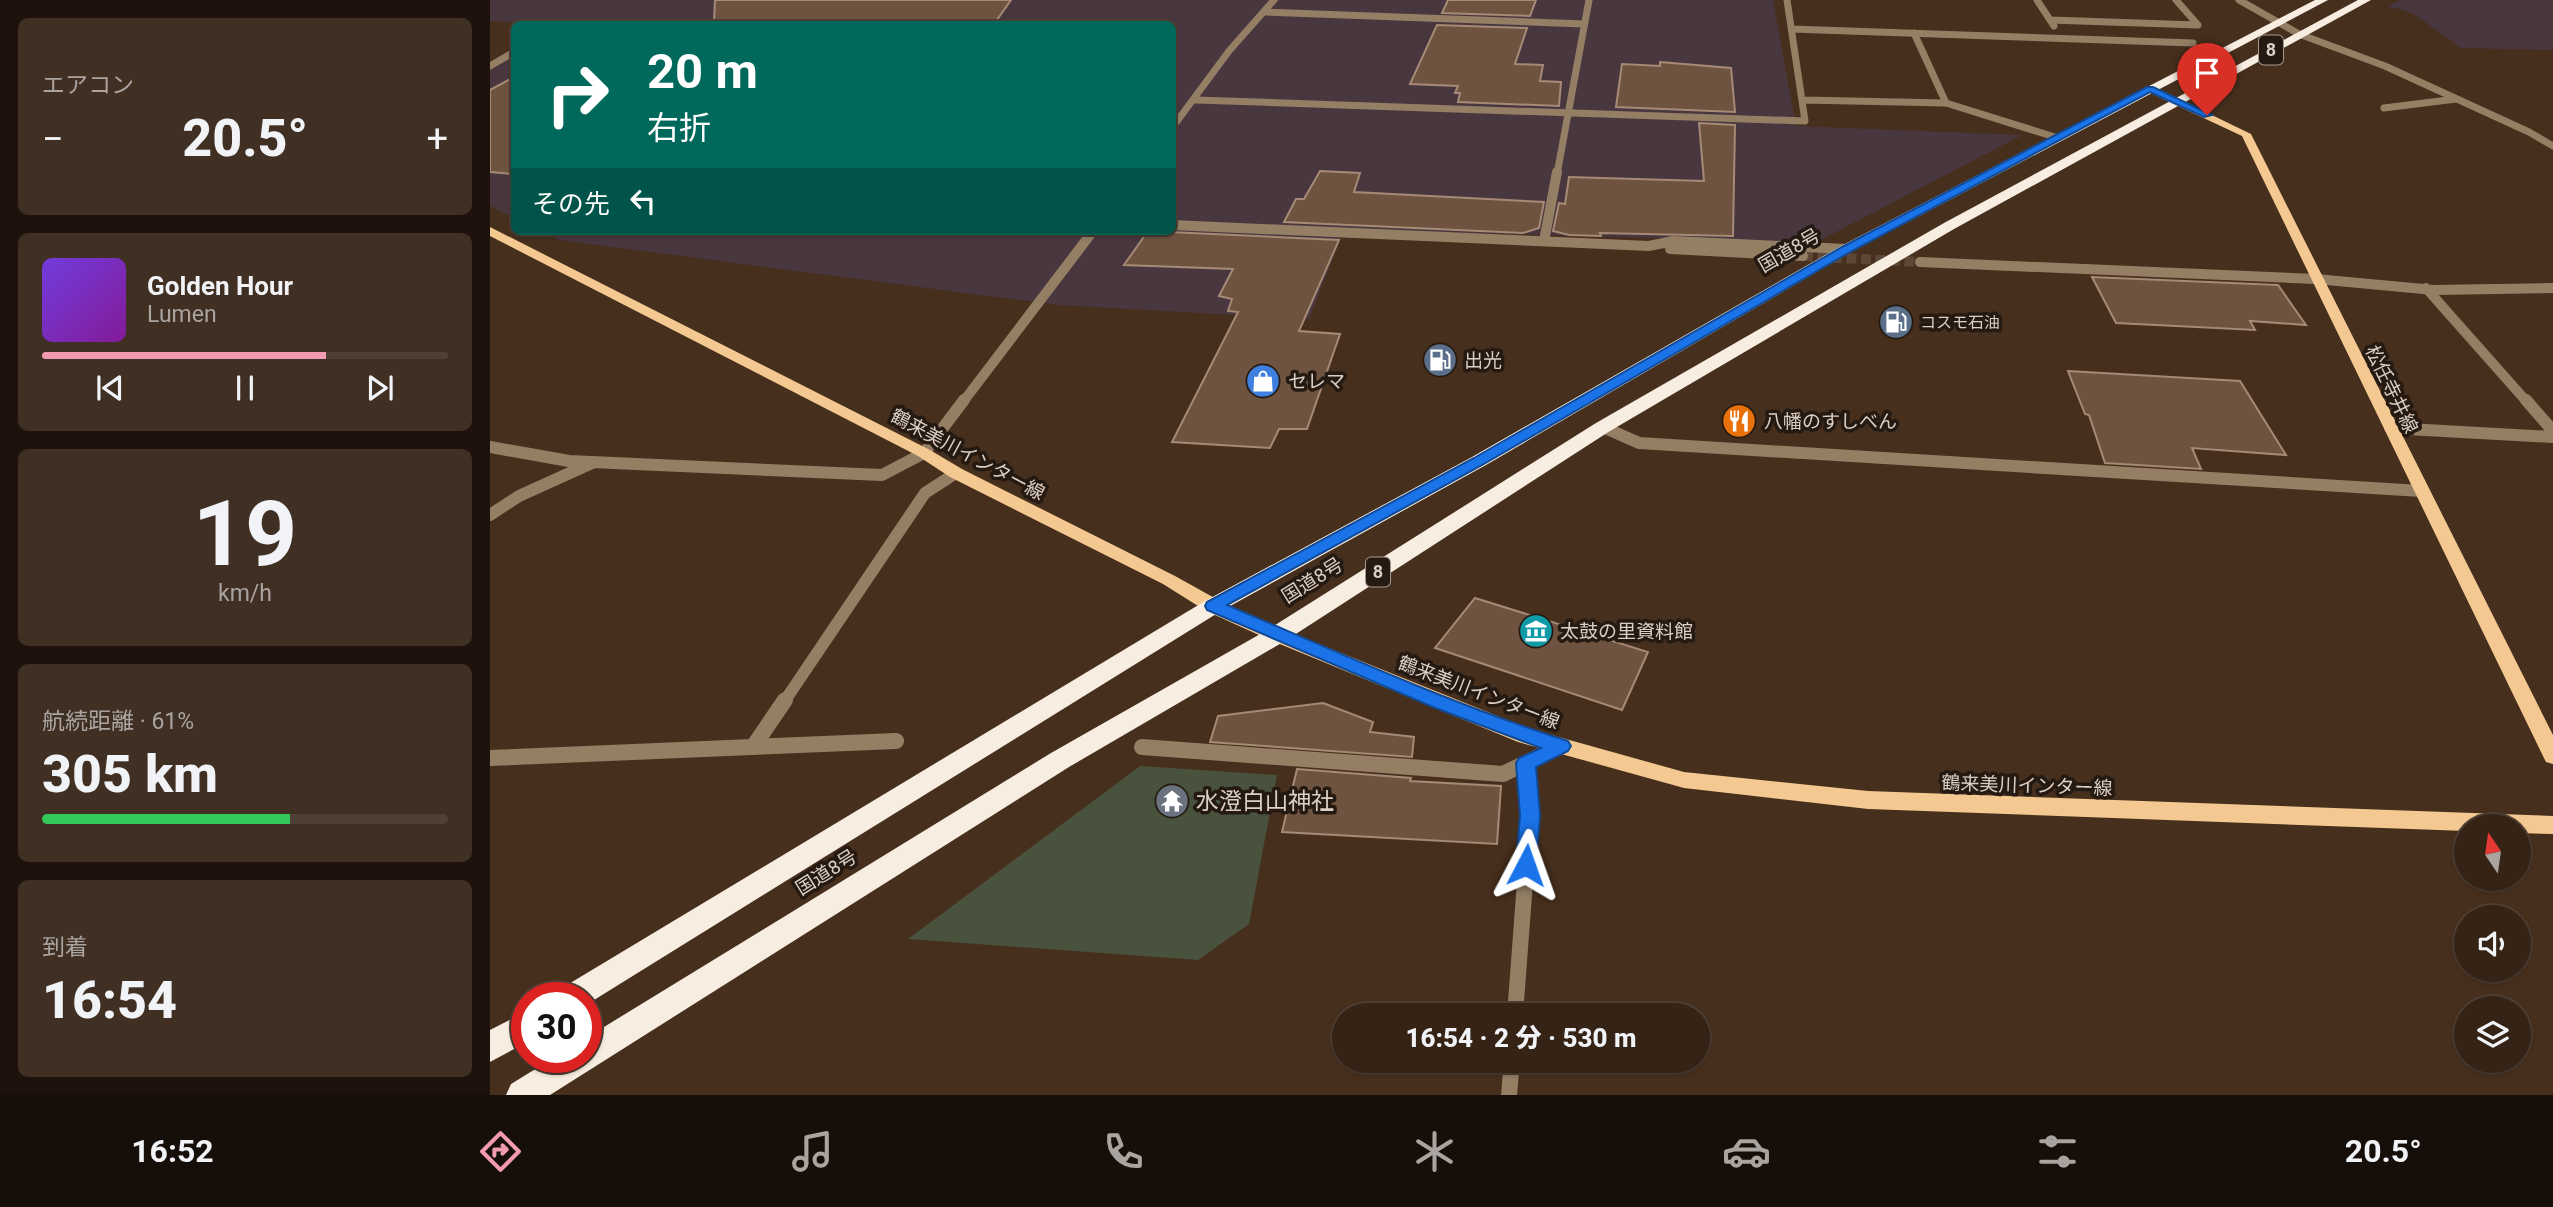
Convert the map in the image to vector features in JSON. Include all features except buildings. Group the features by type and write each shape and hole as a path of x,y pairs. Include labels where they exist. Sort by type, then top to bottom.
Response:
{"highway":[{"name":"国道8号","path":"598,982 1213,606 1479,461 1846,249 2323,0"},
{"name":"国道8号","path":"602,1045 1060,760 1278,635 1603,427 1949,226 2366,0"},
{"path":"490,1047 511,1035"},
{"name":"国道8号","path":"522,1095 557,1086 569,1073"}],"main road":[{"name":"松任寺井線","path":"2150,89 2246,134 2553,756"},
{"name":"鶴来美川インター線","path":"490,231 924,453 956,473 1169,580 1213,606 1525,736 1684,780 1868,800 2553,825"}],"street":[{"path":"1176,123 1196,100 1229,51 1274,0"},
{"path":"1544,241 1589,0"},
{"path":"1196,100 1805,121 1787,0"},
{"path":"2037,0 2060,38"},
{"path":"2050,20 2198,25 2176,0"},
{"path":"2239,0 2299,34 2385,66 2553,146"},
{"path":"1266,12 1584,23"},
{"path":"1792,29 2193,43"},
{"path":"1914,33 1946,103"},
{"path":"490,66 511,54"},
{"path":"2384,108 2458,99"},
{"path":"1803,100 1946,103 2058,138"},
{"path":"1176,225 1649,246 1693,251 1803,256"},
{"path":"490,447 569,461 882,475 924,453 1090,235"},
{"path":"1649,246 1673,242 1846,249"},
{"path":"1920,261 2316,279 2367,286 2525,290 2553,288"},
{"path":"2426,288 2553,431"},
{"path":"1603,427 1639,443 2421,491"},
{"path":"2390,428 2553,438"},
{"path":"490,515 519,496 595,462"},
{"path":"753,747 925,493 956,473"},
{"path":"490,758 896,741"},
{"path":"1142,747 1503,774 1561,746"},
{"path":"1516,1003 1530,815 1526,763"},
{"path":"1509,1095 1511,1073"}],"shaded area":[{"path":"490,0 1773,0 1796,126 2022,135 1817,242 1344,230 1309,319 1059,305 559,240 549,235 1176,235 1176,21 490,21"},
{"path":"2400,0 2553,0 2553,50 2461,48 2412,13 2388,6"},
{"path":"511,57 511,216 490,206 490,70"}],"green space":[{"path":"1140,766 1277,775 1249,924 1198,960 908,939"}],"tunnel":[{"path":"1803,256 1920,262"}],"place":[{"name":"コスモ石油","path":"1896,322"},
{"name":"出光","path":"1440,360"},
{"name":"セレマ","path":"1263,381"},
{"name":"八幡のすしべん","path":"1739,421"},
{"name":"太鼓の里資料館","path":"1536,631"},
{"name":"水澄白山神社","path":"1172,801"}],"route":[{"path":"1526,865 1530,815 1526,763 1561,746 1525,736 1439,702 1213,606 1479,461 1846,249 2150,89 2207,115"}]}
